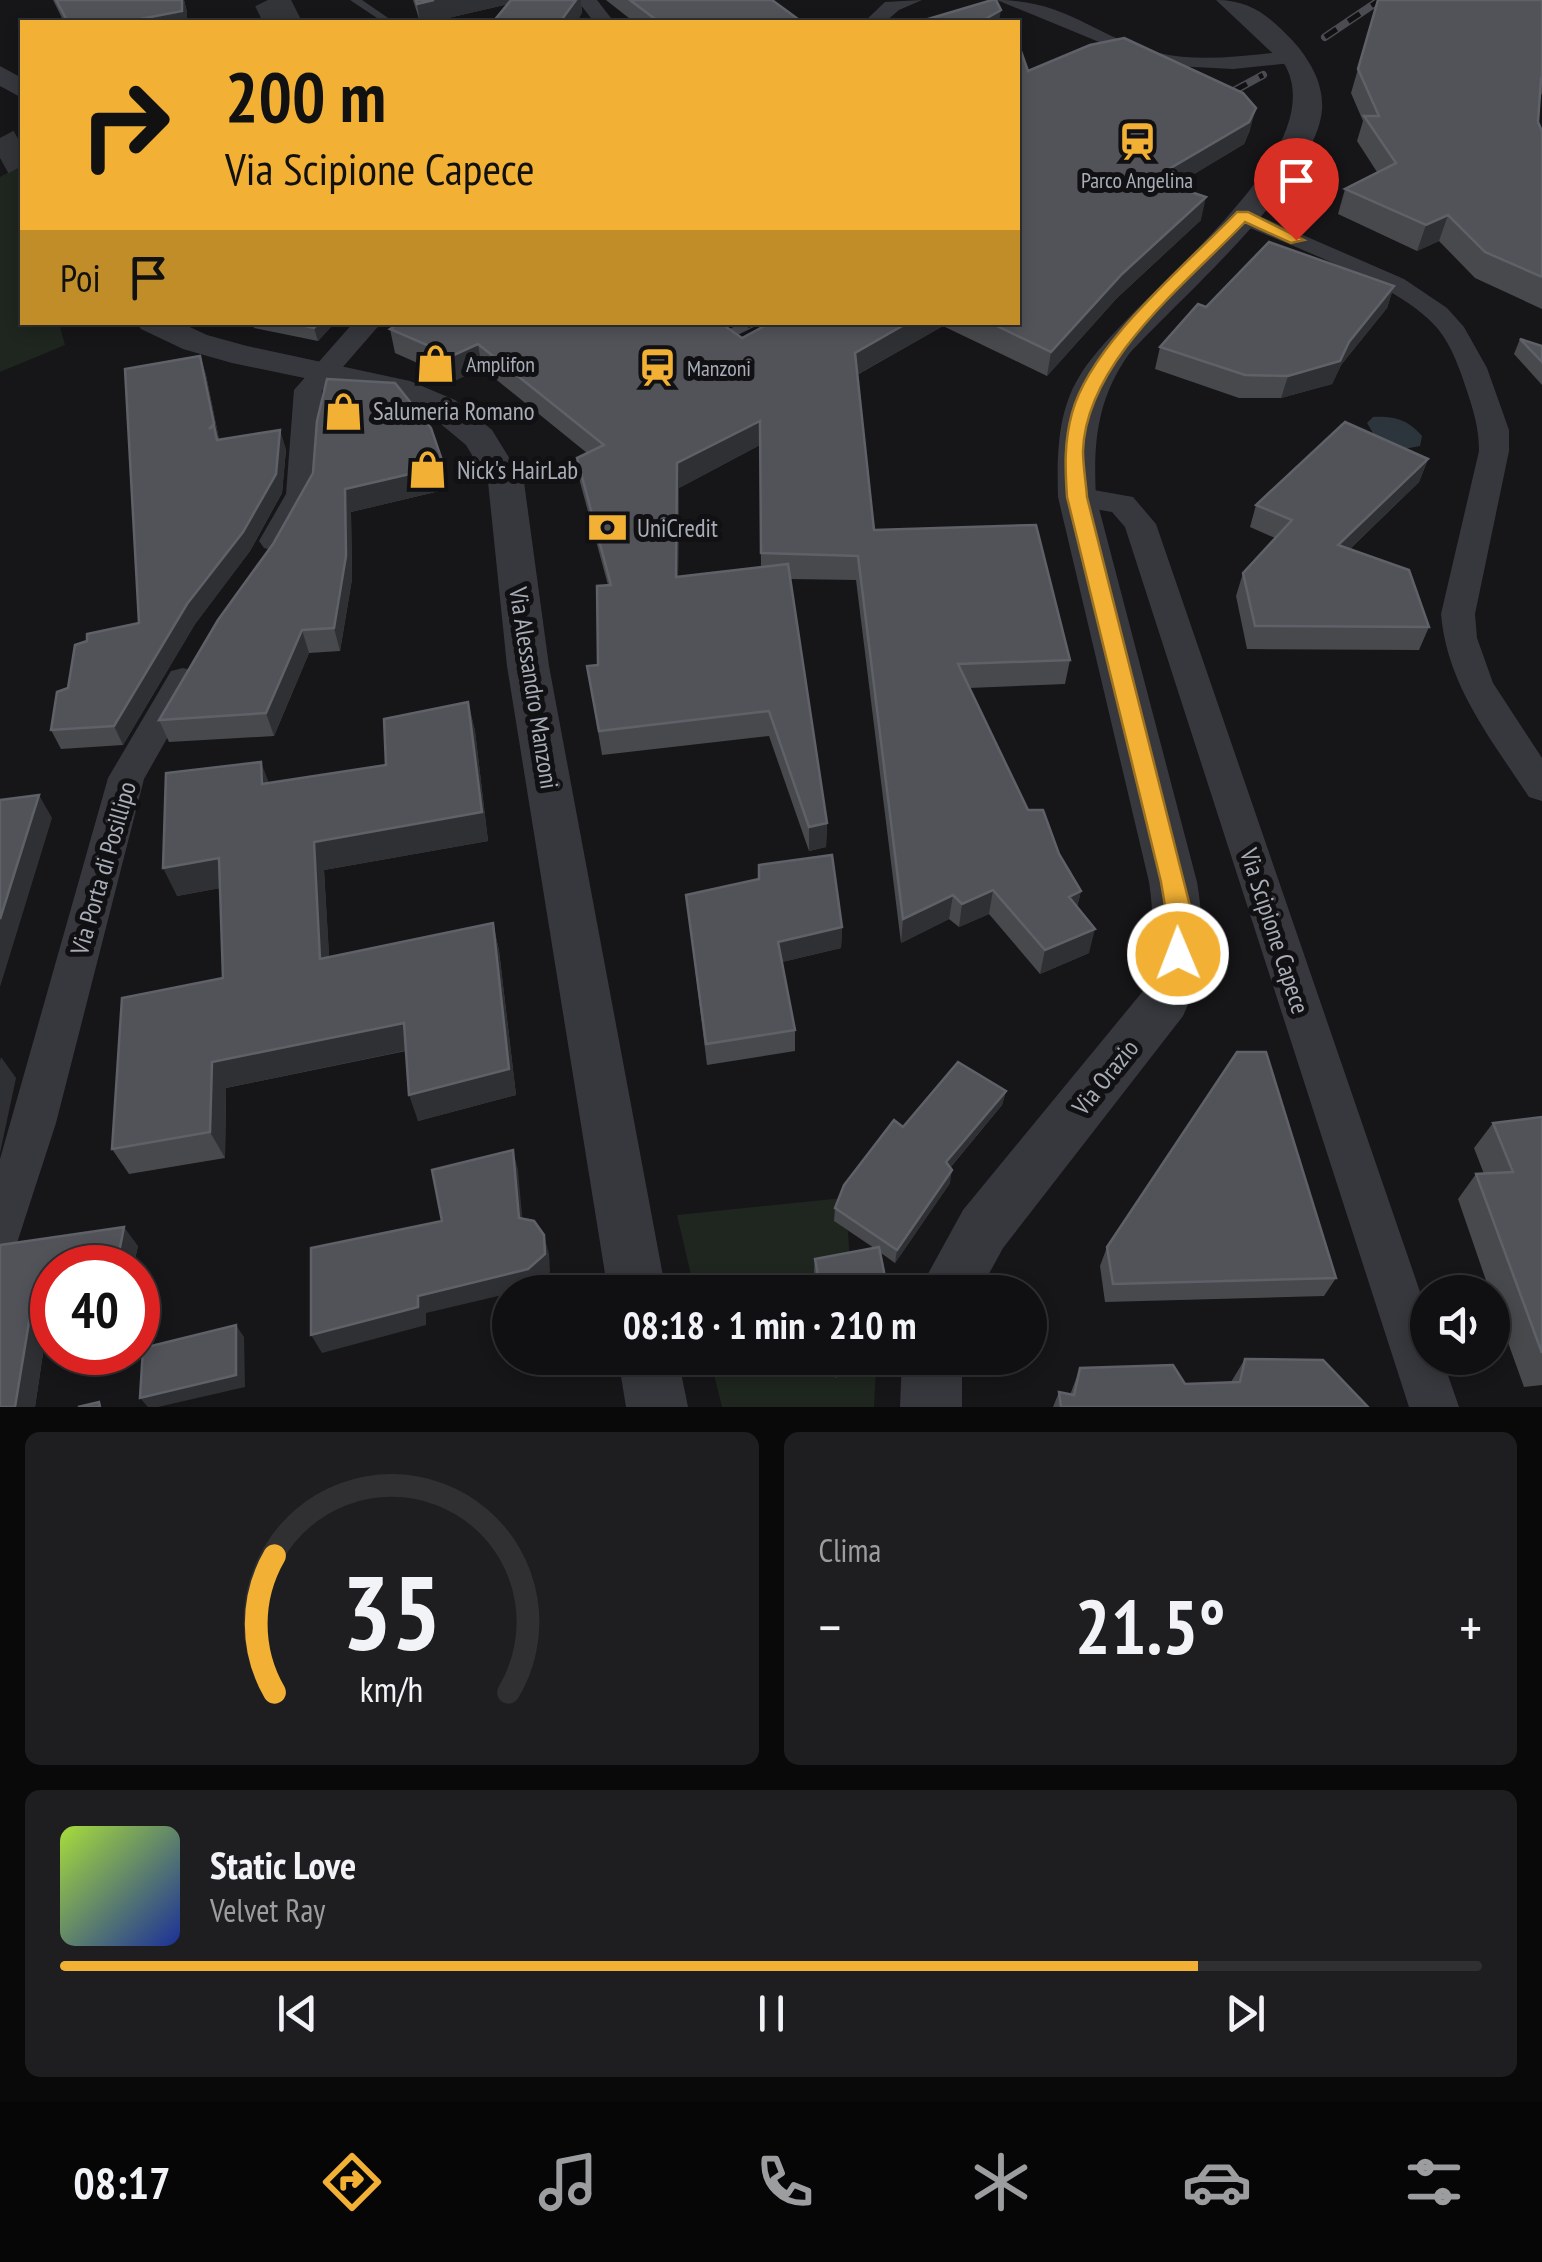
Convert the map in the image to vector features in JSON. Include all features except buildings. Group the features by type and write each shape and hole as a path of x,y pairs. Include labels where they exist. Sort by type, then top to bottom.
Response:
{"street":[{"path":"587,0 602,20"},
{"path":"876,20 892,6 912,0"},
{"path":"1007,0 1052,12 1140,54 1186,63 1291,56"},
{"name":"Via Orazio","path":"957,1275 983,1229 1166,1002 1178,954 1180,918 1173,882 1077,497 1074,449 1082,410 1096,375 1130,332 1243,216 1292,158 1306,128 1309,103 1305,76 1275,38 1228,0"},
{"path":"1243,216 1406,290 1438,314 1463,346 1494,430 1494,451 1458,614 1458,635 1472,679 1542,787"},
{"name":"Via Alessandro Manzoni","path":"156,325 226,350 413,394 444,409 496,455 506,482 528,666 634,1275"},
{"path":"255,573 301,494 308,390 365,325"},
{"name":"Via Scipione Capece","path":"1077,497 1122,504 1140,524 1434,1407"},
{"name":"Via Porta di Posillipo","path":"0,1230 34,1123 126,778 200,650"},
{"path":"651,1375 657,1407"},
{"path":"931,1407 932,1375"}],"lane":[{"path":"355,0 386,20"}],"shaded area":[{"path":"20,166 20,325 60,325 65,345 0,372 0,177"},
{"path":"1373,417 1394,418 1412,426 1422,436 1420,446 1399,450 1363,445 1373,433 1367,423"},
{"path":"843,1198 835,1221 848,1231 850,1265 815,1272 815,1275 691,1275 677,1215"},
{"path":"714,1375 876,1375 874,1407 722,1407"}],"tunnel":[{"path":"267,20 307,0"},
{"path":"0,158 20,147"}],"railway":[{"path":"1325,37 1380,0"},
{"path":"1210,104 1263,75"},
{"path":"715,341 748,325"}],"place":[{"name":"Parco Angelina","path":"1137,141"},
{"name":"Amplifon","path":"436,364"},
{"name":"Manzoni","path":"657,368"},
{"name":"Salumeria Romano","path":"343,411"},
{"name":"Nick's HairLab","path":"427,470"},
{"name":"UniCredit","path":"607,528"}],"route":[{"path":"1178,954 1180,918 1173,882 1077,497 1074,449 1082,410 1096,375 1130,332 1243,216 1296,240"}]}
